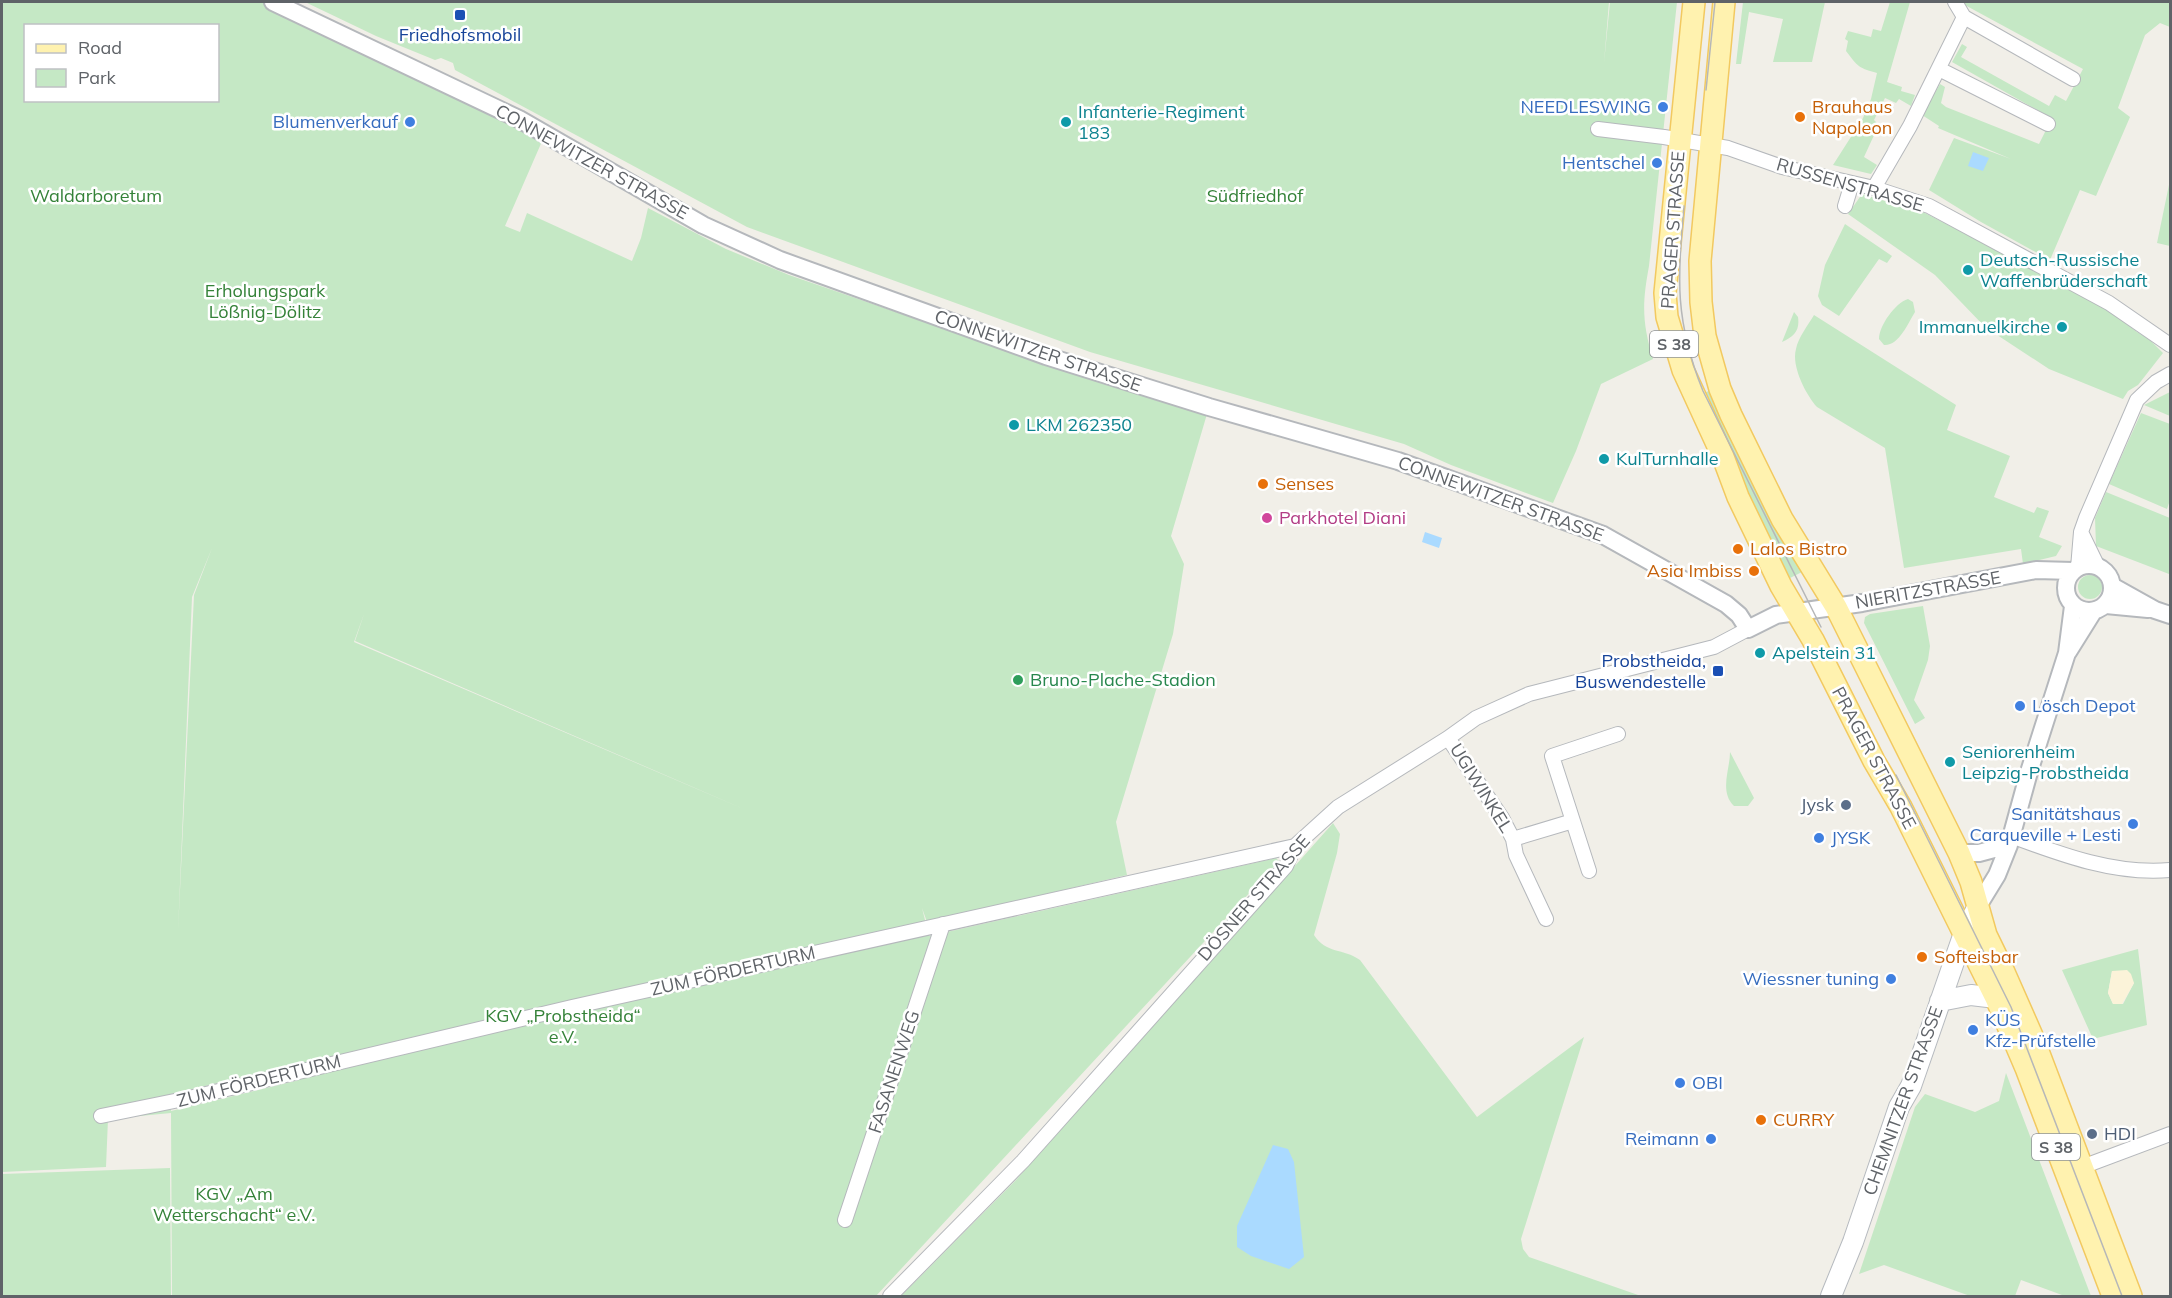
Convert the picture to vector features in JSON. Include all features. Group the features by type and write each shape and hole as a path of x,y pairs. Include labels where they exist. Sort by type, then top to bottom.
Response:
{"main road":[{"name":"PRAGER STRASSE","path":"1694,2 1665,293 1667,317 1683,370 1723,457 1738,497 1781,586 1813,640 1874,761 1901,807 1996,998 2017,1045 2113,1296"},
{"name":"PRAGER STRASSE","path":"1724,2 1700,261 1701,302 1705,336 1711,360 1731,415 1782,519 1959,853 1971,882 1986,935 2004,970 2033,1038 2131,1296"},
{"name":"CHEMNITZER STRASSE","path":"1831,1296 1853,1242 1899,1107 1911,1086 1964,933 1978,906"},
{"path":"1940,1001 1971,995 1996,998"}],"street":[{"name":"CONNEWITZER STRASSE","path":"273,2 519,119 703,225 780,260 1046,356 1209,407 1398,461 1603,536 1726,604 1739,615 1748,629"},
{"path":"1955,2 1964,17 2073,79"},
{"path":"1874,188 1910,126 1964,17"},
{"path":"1939,69 2048,124"},
{"name":"RUSSENSTRASSE","path":"1598,129 1733,149 1782,167 1874,188 1929,206 2109,303 2170,345"},
{"path":"1845,206 1852,183"},
{"path":"2163,613 2099,608 2086,612 2073,606 2065,589 2066,582 2075,569 2081,532 2137,400 2156,382 2170,374"},
{"path":"2067,653 2112,593 2108,575 2098,567 2081,532"},
{"path":"2075,569 2084,565 2098,567"},
{"name":"NIERITZSTRASSE","path":"1828,608 2036,570 2075,569"},
{"path":"2036,570 2065,589"},
{"path":"2112,586 2163,613"},
{"path":"1978,906 1997,875 2010,841 2029,772 2067,653 2073,606"},
{"path":"1748,629 1776,615 1828,608"},
{"name":"DÖSNER STRASSE","path":"890,1296 1023,1161 1286,866 1295,846 1338,807 1448,738 1476,717 1529,694 1714,647 1748,629"},
{"path":"1589,871 1552,756 1618,734"},
{"name":"UGIWINKEL","path":"1448,738 1502,818 1513,839 1516,855 1546,919"},
{"name":"UGIWINKEL","path":"1513,839 1573,821"},
{"path":"1959,853 1979,852 2010,841 2117,868 2144,872 2170,870"},
{"name":"ZUM FÖRDERTURM","path":"101,1116 189,1098 561,1010 1295,846"},
{"name":"FASANENWEG","path":"845,1220 943,924"},
{"path":"2082,1167 2170,1134"}],"green space":[{"path":"2,2 272,2 543,139 505,226 520,232 527,213 632,261 641,238 648,208 726,249 789,275 1046,364 1207,414 1171,536 1184,564 1173,634 1116,822 1127,875 927,922 922,908 929,936 1276,858 1279,861 876,1296 172,1296 171,1113 108,1119 106,1167 2,1172","holes":["212,548 194,595 178,932 192,597","364,614 355,641 746,810 354,642","295,1065 295,1081 171,1111 171,1094"]},
{"name":"Südfriedhof","path":"305,2 1609,2 1604,63 1610,2 1677,2 1644,302 1645,323 1653,359 1601,384 1576,451 1553,503 1451,465 1404,444 1090,352 747,227 455,70 453,63 441,58 435,60 376,36"},
{"path":"1743,2 1825,2 1812,62 1773,62 1783,19 1749,12 1741,64 1736,64"},
{"path":"1890,2 1910,2 1887,82 1902,87 1901,91 1915,95 1911,106 1899,99 1896,103 1885,98 1874,120 1877,123 1872,131 1875,133 1864,157 1877,165 1871,174 1833,165 1863,118 1871,99 1877,73 1856,64 1846,51 1848,41 1845,39 1848,31 1871,37 1873,29 1881,31"},
{"path":"1962,2 2170,2 2170,27 2160,23 2145,35 2118,108 2130,117 2096,196 2080,190 2050,260 1929,190 1954,138 2011,159 1938,128 1939,126 1922,115 1940,84 1945,87 1941,103 1946,107 2039,144 2047,128 2051,129 2055,120 1952,62 1962,44 1967,47 1961,57 2049,106 2055,95 2066,101 2083,69"},
{"path":"2170,180 2170,246 2157,243"},
{"path":"1862,194 1925,213 2101,304 2149,339 2163,353 2138,385 2128,391 2123,399 2049,369 1985,327 1935,275 1848,214"},
{"path":"1845,224 1892,256 1887,263 1879,259 1839,316 1822,305 1818,296 1825,265"},
{"path":"1908,299 1913,302 1915,312 1899,338 1884,345 1879,339 1885,322 1898,305"},
{"path":"1794,312 1798,317 1797,329 1793,335 1782,342"},
{"path":"1814,315 1956,405 1947,430 2010,456 1994,497 2034,513 2037,507 2049,511 2039,537 2062,546 2056,556 2023,564 2021,549 1904,568 1885,448 1817,407 1804,388 1798,372 1795,356 1797,345"},
{"path":"1713,389 1806,570 1790,578 1700,395"},
{"path":"2170,392 2170,416 2144,405"},
{"path":"2141,413 2170,424 2170,500 2167,509 2109,484"},
{"path":"2106,492 2170,518 2169,574 2096,546 2095,518"},
{"path":"2090,575 2099,578 2102,587 2099,596 2090,599 2081,596 2078,587 2081,578"},
{"path":"1923,606 1930,646 1928,660 1914,700 1925,718 1915,724 1864,623 1865,617 1870,614"},
{"path":"1730,752 1754,798 1748,806 1734,806 1727,794 1726,780"},
{"path":"1333,823 1340,834 1337,853 1314,935 1329,948 1360,960 1477,1117 1584,1037 1521,1239 1523,1249 1529,1257 1641,1296 901,1296 1016,1180"},
{"path":"2138,949 2147,1025 2093,1039 2062,970","holes":["2112,971 2134,983 2123,1004 2113,1004 2108,993"]},
{"path":"2006,1073 2091,1296 2062,1296 2021,1280 2015,1296 1970,1296 1884,1265 1859,1274 1915,1107 1925,1094 1975,1112 1999,1101"},
{"path":"170,1168 171,1296 2,1296 2,1174"}],"sand":[{"path":"2127,970 2134,983 2122,1004 2113,1004 2108,993 2112,971"}],"water":[{"path":"1973,152 1989,158 1983,171 1968,166"},
{"path":"1425,532 1442,538 1439,548 1422,542"},
{"path":"1273,1145 1288,1149 1294,1162 1304,1257 1289,1269 1251,1256 1237,1247 1237,1226"}],"tram line":[{"path":"1706,90 1715,2"},
{"path":"1684,206 1680,256 1680,300 1687,343 1694,366 1703,391 1821,627"},
{"path":"1896,775 2011,1007 2122,1296"}],"place":[{"name":"Friedhofsmobil","path":"460,15"},
{"name":"NEEDLESWING","path":"1663,107"},
{"name":"Brauhaus Napoleon","path":"1800,117"},
{"name":"Blumenverkauf","path":"410,122"},
{"name":"Infanterie-Regiment 183","path":"1066,122"},
{"name":"Hentschel","path":"1657,163"},
{"name":"Deutsch-Russische Waffenbrüderschaft","path":"1968,270"},
{"name":"Immanuelkirche","path":"2062,327"},
{"name":"LKM 262350","path":"1014,425"},
{"name":"KulTurnhalle","path":"1604,459"},
{"name":"Senses","path":"1263,484"},
{"name":"Parkhotel Diani","path":"1267,518"},
{"name":"Lalos Bistro","path":"1738,549"},
{"name":"Asia Imbiss","path":"1754,571"},
{"name":"Apelstein 31","path":"1760,653"},
{"name":"Probstheida, Buswendestelle","path":"1718,671"},
{"name":"Bruno-Plache-Stadion","path":"1018,680"},
{"name":"Lösch Depot","path":"2020,706"},
{"name":"Seniorenheim Leipzig-Probstheida","path":"1950,762"},
{"name":"Jysk","path":"1846,805"},
{"name":"Sanitätshaus Carqueville + Lesti","path":"2133,824"},
{"name":"JYSK","path":"1819,838"},
{"name":"Softeisbar","path":"1922,957"},
{"name":"Wiessner tuning","path":"1891,979"},
{"name":"KÜS Kfz-Prüfstelle","path":"1973,1030"},
{"name":"OBI","path":"1680,1083"},
{"name":"CURRY","path":"1761,1120"},
{"name":"HDI","path":"2092,1134"},
{"name":"Reimann","path":"1711,1139"}],"park label":[{"name":"Waldarboretum","path":"96,196"},
{"name":"Erholungspark Lößnig-Dölitz","path":"265,301"},
{"name":"KGV „Probstheida“ e.V.","path":"563,1026"},
{"name":"KGV „Am Wetterschacht“ e.V.","path":"234,1204"}]}
